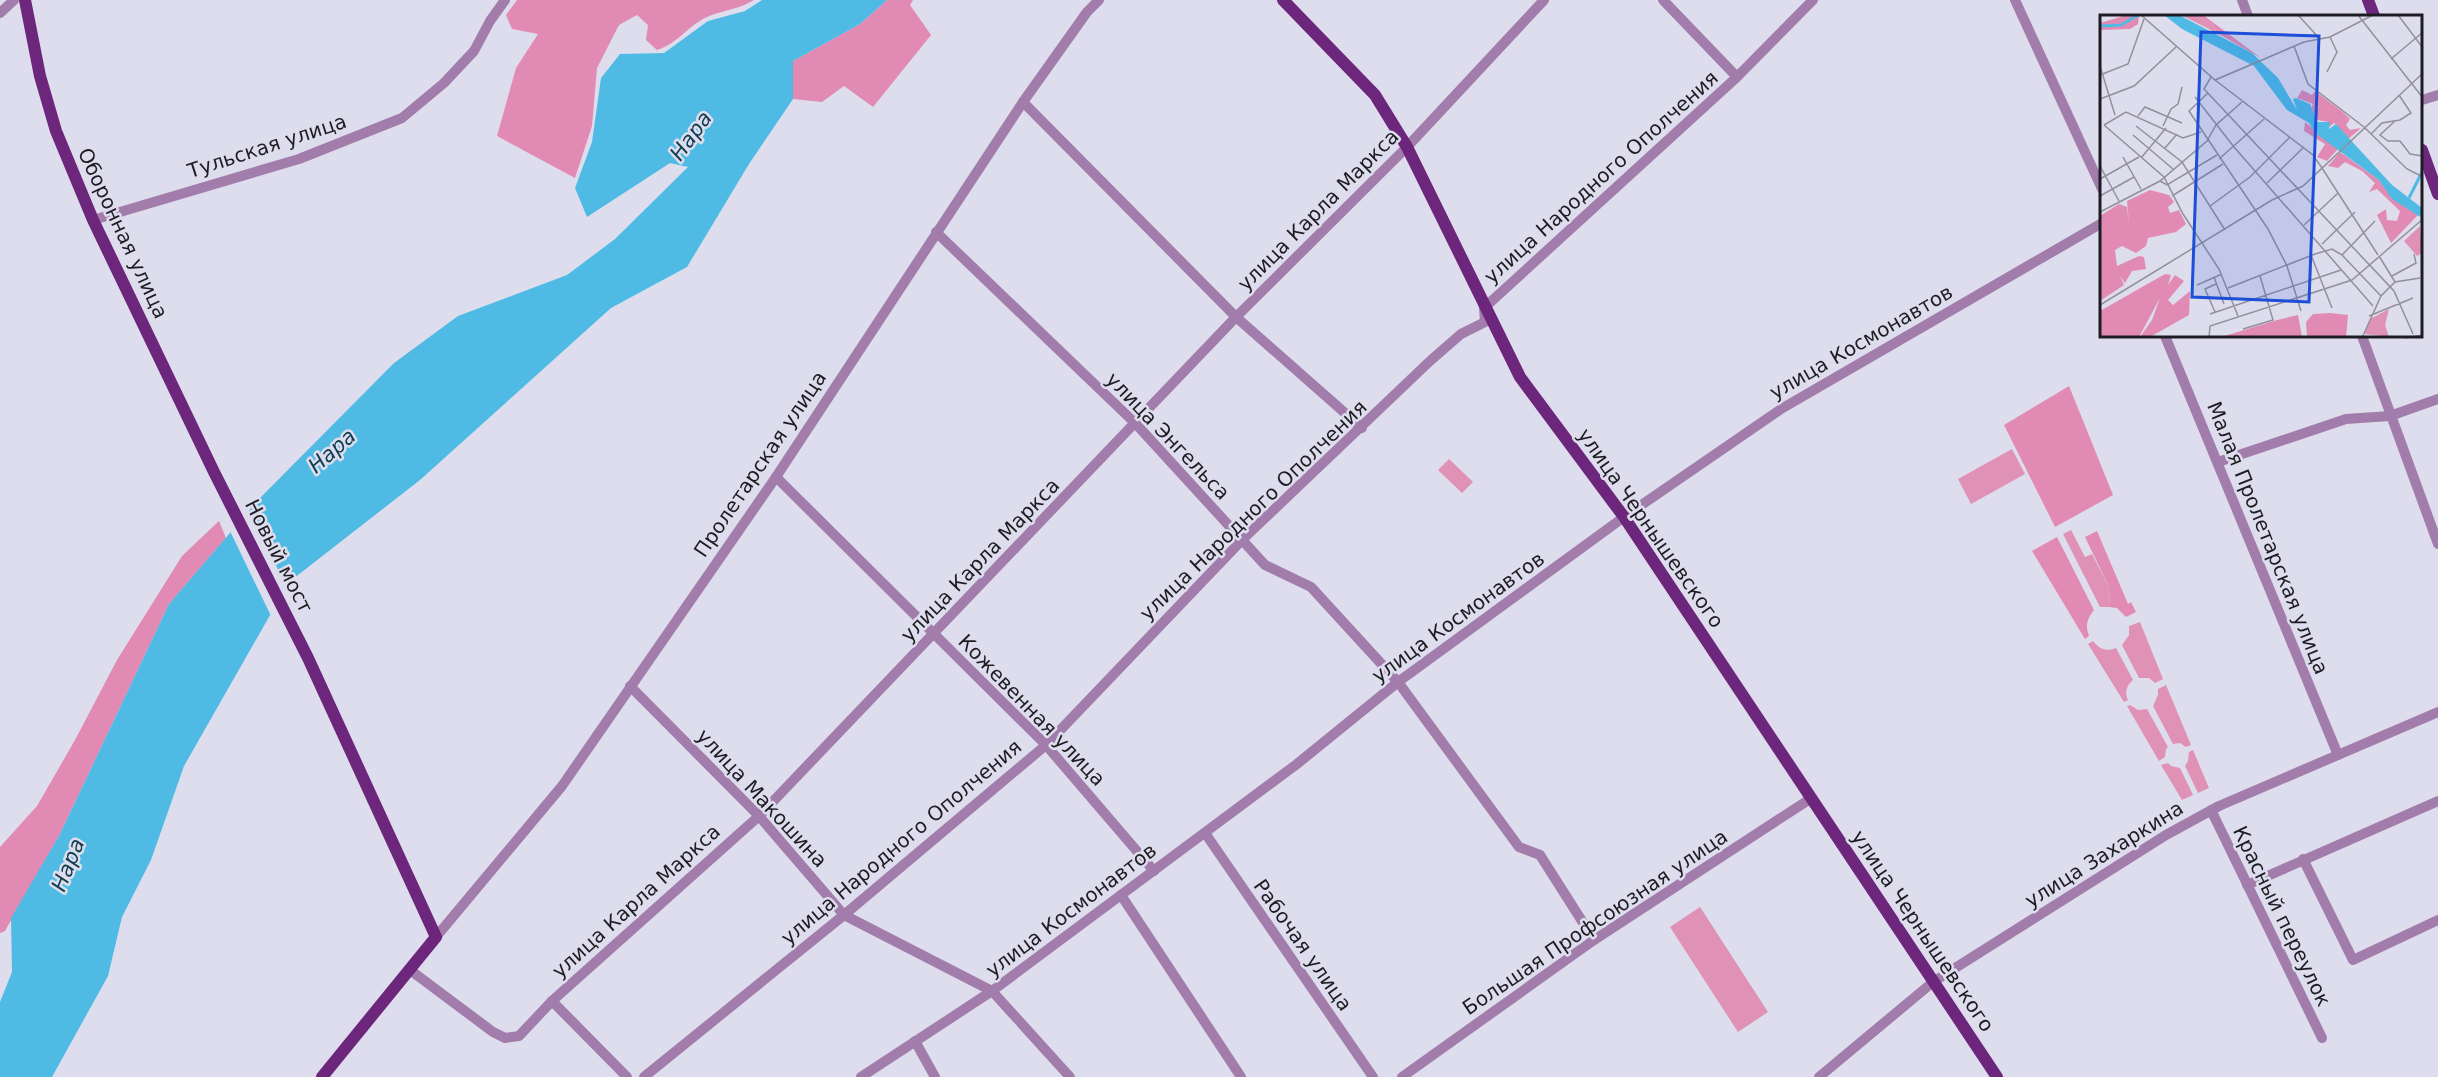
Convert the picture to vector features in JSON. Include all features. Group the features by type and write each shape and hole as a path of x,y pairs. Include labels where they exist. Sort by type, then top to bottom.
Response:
{"main road":[{"name":"Оборонная улица","path":"25,0 40,76 56,131 93,219 214,472"},
{"name":"улица Чернышевского","path":"1282,0 1375,95 1407,147 1484,308 1520,377 1624,517 1810,799 1998,1077"},
{"path":"2368,0 2373,15"},
{"path":"2423,155 2438,194"},
{"name":"Новый мост","path":"214,472 308,658 436,937"},
{"path":"322,1077 436,937"}],"street":[{"path":"0,13 14,0"},
{"name":"Тульская улица","path":"93,219 299,159 402,118 444,83 474,51 490,21 505,0"},
{"name":"Пролетарская улица","path":"436,937 562,786 776,477 1023,102 1087,12 1099,0"},
{"name":"улица Карла Маркса","path":"410,970 493,1032 506,1038 519,1036 552,1001 759,816 1236,317 1407,147 1544,0"},
{"path":"1663,0 1737,77"},
{"name":"улица Народного Ополчения","path":"644,1077 844,915 1046,745 1242,540 1430,361 1461,334 1485,322 1484,308 1737,77 1813,0"},
{"path":"2015,0 2100,185"},
{"path":"2242,0 2248,15"},
{"path":"2423,99 2438,95"},
{"path":"1023,102 1236,317 1362,428"},
{"name":"улица Космонавтов","path":"861,1077 992,991 1296,764 1398,682 1624,517 1789,403 2100,224"},
{"name":"улица Энгельса","path":"936,232 1136,424 1265,565 1311,587 1398,682 1519,847 1540,855 1594,940"},
{"name":"Малая Пролетарская улица","path":"2166,338 2338,755"},
{"path":"2363,338 2438,544"},
{"path":"2218,462 2346,419 2390,416 2438,399"},
{"name":"Кожевенная улица","path":"776,477 1046,745 1154,871"},
{"name":"улица Макошина","path":"630,686 759,816 844,915 992,991 1070,1077"},
{"name":"улица Захаркина","path":"1819,1077 1933,982 2166,835 2211,810 2438,712"},
{"name":"Большая Профсоюзная улица","path":"1402,1077 1594,940 1810,799"},
{"path":"2247,885 2438,801"},
{"name":"Красный переулок","path":"2211,810 2322,1038"},
{"name":"Рабочая улица","path":"1204,833 1372,1077"},
{"path":"2303,859 2353,960 2438,920"},
{"path":"1121,895 1241,1077"},
{"path":"552,1001 627,1077"},
{"path":"915,1041 935,1077"}],"shaded area":[{"path":"517,0 754,0 705,18 670,44 657,50 646,40 648,25 637,15 619,25 597,68 592,126 575,178 497,136 516,68 538,34 512,29 506,15"},
{"path":"887,0 913,0 910,5 931,35 873,107 844,86 822,102 793,99 793,61 860,24"},
{"path":"2069,386 2113,495 2055,527 2004,425"},
{"path":"2012,449 2025,474 1971,504 1958,479"},
{"path":"1449,459 1473,482 1462,493 1438,470"},
{"path":"219,521 226,538 169,604 60,834 5,931 0,933 0,847 37,806 117,660 182,556"},
{"path":"2071,530 2085,557 2092,554 2110,589 2109,607 2100,607 2063,534"},
{"path":"2097,531 2128,604 2131,602 2136,612 2126,617 2117,608 2109,607 2110,589 2085,537"},
{"path":"2057,537 2094,610 2087,622 2089,636 2085,639 2032,551"},
{"path":"2140,622 2163,679 2155,683 2149,678 2139,678 2122,645 2129,635 2129,626"},
{"path":"2093,641 2103,649 2116,648 2133,680 2127,689 2128,700 2124,702 2088,644"},
{"path":"2166,685 2191,745 2186,747 2180,743 2173,744 2153,706 2158,689"},
{"path":"2130,705 2138,710 2147,709 2168,747 2165,757 2159,761 2127,706"},
{"path":"2193,750 2209,788 2198,793 2185,766 2189,752"},
{"path":"2168,763 2180,768 2193,795 2182,800 2161,765"},
{"path":"1700,907 1768,1012 1738,1032 1670,927"}],"water":[{"name":"Нара","path":"762,0 887,0 860,24 793,61 793,99 749,164 687,267 611,308 420,480 289,582 184,766 151,860 122,917 108,976 52,1077 0,1077 0,1002 12,972 11,918 60,834 169,604 260,498 394,363 458,316 567,275 615,239 688,167 670,163 587,217 575,188 592,142 601,78 620,54 664,53 708,21 745,11"}],"pier":[{"path":"248,508 288,590 272,618 229,529"}]}
